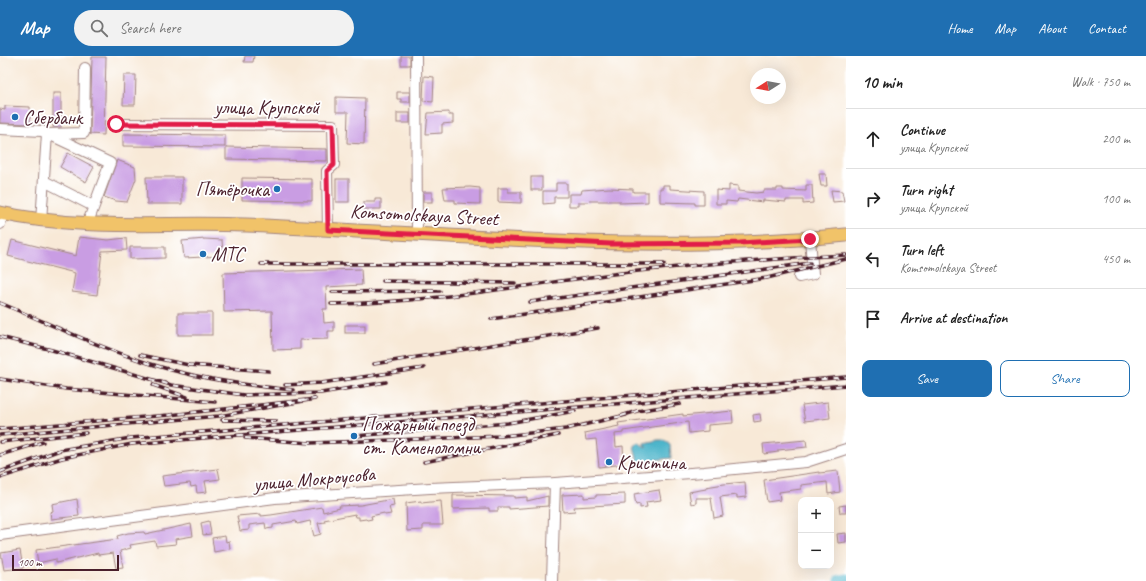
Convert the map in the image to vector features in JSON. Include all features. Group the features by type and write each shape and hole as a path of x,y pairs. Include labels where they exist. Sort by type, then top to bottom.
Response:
{"main road":[{"name":"Komsomolskaya Street","path":"1,217 87,225 244,225 611,244 740,243 810,239 846,235"}],"street":[{"path":"416,56 417,234"},
{"path":"47,134 84,133 85,68"},
{"name":"улица Крупской","path":"116,124 333,125 334,165 327,171 328,230"},
{"path":"0,129 42,131 110,163 87,225"},
{"path":"41,221 47,134"},
{"path":"44,181 93,206"},
{"path":"799,277 813,274 810,239"},
{"name":"улица Мокроусова","path":"0,535 275,498 430,488 554,483 704,472 782,463 806,462 846,449"},
{"path":"552,581 554,483"}],"water":[{"path":"664,440 670,445 671,458 638,462 634,446 636,443 639,442 645,448 647,447 644,446 644,443"}],"building":[{"path":"245,56 254,56 253,62 244,62"},
{"path":"401,56 410,56 410,65 401,65"},
{"path":"92,57 106,57 104,135 90,134"},
{"path":"124,75 136,75 135,105 123,105"},
{"path":"424,76 434,77 433,102 423,101"},
{"path":"397,92 410,92 410,102 401,102 401,99 397,99"},
{"path":"53,93 61,93 61,127 53,127"},
{"path":"336,97 365,98 364,144 347,143 348,112 336,112"},
{"name":"Сбербанк","path":"5,106 30,107 30,124 0,123 0,109 5,110"},
{"path":"449,112 449,115 453,115 453,123 442,124 442,133 426,134 428,113"},
{"path":"397,113 410,113 410,123 397,123"},
{"path":"123,134 225,135 225,147 123,146"},
{"path":"226,147 327,149 327,161 226,159"},
{"path":"68,153 94,167 86,182 60,167"},
{"path":"117,160 135,167 136,179 127,202 116,201 104,197"},
{"path":"819,174 826,174 827,186 821,186"},
{"path":"146,177 182,177 182,204 147,204"},
{"path":"531,177 542,177 542,190 531,190"},
{"name":"Пятёрочка","path":"242,178 312,179 312,201 242,200"},
{"path":"336,179 349,179 349,202 336,202"},
{"path":"556,183 567,183 567,197 554,197 554,203 543,204 543,191 556,191"},
{"path":"663,185 670,185 670,189 704,191 704,205 695,205 695,203 660,202 660,188 663,188"},
{"path":"729,185 738,186 738,191 756,193 764,192 764,190 777,190 777,188 783,188 783,190 806,191 806,185 812,185 813,203 803,204 803,200 786,200 786,202 763,200 763,202 738,199 737,202 726,201 726,204 716,204 716,190 729,191"},
{"path":"443,188 480,188 480,204 455,203 455,200 445,200"},
{"path":"498,188 508,188 508,192 521,192 521,203 498,202"},
{"path":"609,188 633,189 633,192 648,192 648,202 620,203 620,201 589,201 579,202 579,206 569,206 569,194 581,194 582,190"},
{"path":"831,190 842,191 844,201 833,202"},
{"path":"423,192 432,192 432,202 423,202"},
{"path":"375,199 381,199 381,209 364,209 364,202 375,202"},
{"path":"79,237 108,240 126,238 127,250 102,251 97,295 72,292 75,273 8,256 12,240 76,256"},
{"path":"205,239 222,240 223,256 184,258 182,241"},
{"path":"130,247 165,247 165,258 130,259"},
{"path":"361,269 362,285 326,287 327,309 323,309 324,323 334,322 334,331 328,331 328,339 300,340 300,349 273,350 272,311 224,312 223,273"},
{"path":"178,313 212,313 212,335 178,335"},
{"path":"345,325 365,325 365,333 345,333"},
{"path":"828,402 830,418 805,421 802,405"},
{"path":"732,411 733,423 708,425 708,431 689,433 688,422 623,431 623,433 615,434 616,447 623,446 624,464 599,467 596,439 586,440 585,433 619,426 618,423 683,414 683,416"},
{"path":"760,414 761,421 754,422 753,415"},
{"path":"806,440 807,447 778,450 778,452 764,454 763,444"},
{"path":"218,469 220,479 205,481 207,492 197,493 196,486 191,487 190,483 164,486 162,476"},
{"path":"838,471 840,492 828,494 827,482 801,485 801,489 779,492 780,500 767,502 764,480 819,472"},
{"path":"745,482 746,497 737,498 737,495 720,497 723,516 714,518 711,498 696,498 696,503 691,504 689,492 706,489 706,487"},
{"path":"659,490 661,500 646,502 647,507 640,508 640,504 636,505 634,494"},
{"path":"584,494 584,498 596,497 596,495 625,494 625,504 574,507 575,511 563,512 562,495"},
{"path":"453,495 514,496 514,498 527,497 527,501 548,496 548,506 509,509 509,507 498,507 498,511 489,511 489,508 453,509"},
{"path":"77,499 79,516 51,519 50,512 53,511 52,504"},
{"path":"393,499 394,506 389,507 391,514 385,515 384,513 371,516 372,519 367,520 359,520 359,517 356,517 355,514 324,520 325,522 318,523 321,534 314,536 310,521 297,524 296,521 273,525 273,528 266,529 265,523 249,525 249,530 240,531 237,516 261,514 261,516 271,515 322,507 323,512 340,508 339,506 361,505"},
{"path":"421,501 421,503 441,501 443,525 423,525 423,530 407,531 406,503"},
{"path":"846,505 846,513 840,513 839,506"},
{"path":"209,521 211,534 203,535 201,523"},
{"path":"191,524 193,536 175,539 176,544 156,546 155,541 130,545 131,548 120,551 123,567 116,568 113,553 98,555 98,553 56,563 56,559 38,563 36,550 118,539 117,536 128,533 144,532 145,534"},
{"path":"846,533 846,542 838,543 837,534"},
{"path":"225,536 226,542 229,541 230,549 214,552 212,538"},
{"path":"20,550 23,568 4,570 1,553"}],"waterway":[{"path":"840,581 846,580"}],"railway":[{"path":"331,304 434,298 635,271 695,265 846,255"},
{"path":"491,319 767,278 846,259"},
{"path":"530,302 810,263"},
{"path":"261,264 664,264"},
{"path":"383,281 515,283"},
{"path":"332,292 440,291"},
{"path":"0,303 100,346 140,361 176,371 227,382 293,390"},
{"path":"374,364 598,328"},
{"path":"0,337 52,350 171,385 244,395 321,393 386,382"},
{"path":"140,355 189,365 269,371"},
{"path":"285,385 321,383 424,368"},
{"path":"0,472 60,450 131,438 846,377"},
{"path":"0,379 66,389 215,402"},
{"path":"153,385 187,397"},
{"path":"2,477 62,458 132,444 846,385"},
{"path":"0,429 169,415 315,399 219,416 0,435"},
{"path":"621,416 637,411 680,404"},
{"path":"355,436 508,423 575,411"},
{"path":"245,438 310,443 502,436 566,429 626,415"},
{"path":"222,420 276,421"},
{"path":"0,442 86,433"},
{"path":"424,462 558,435"},
{"path":"0,455 43,442"}],"place":[{"name":"Сбербанк","path":"15,117"},
{"name":"Пятёрочка","path":"277,189"},
{"name":"МТС","path":"203,254"},
{"name":"Пожарный поезд ст. Каменоломни","path":"354,436"},
{"name":"Кристина","path":"609,462"}],"route":[{"path":"116,124 333,125 334,165 327,171 328,230 611,244 740,243 810,239"}]}
